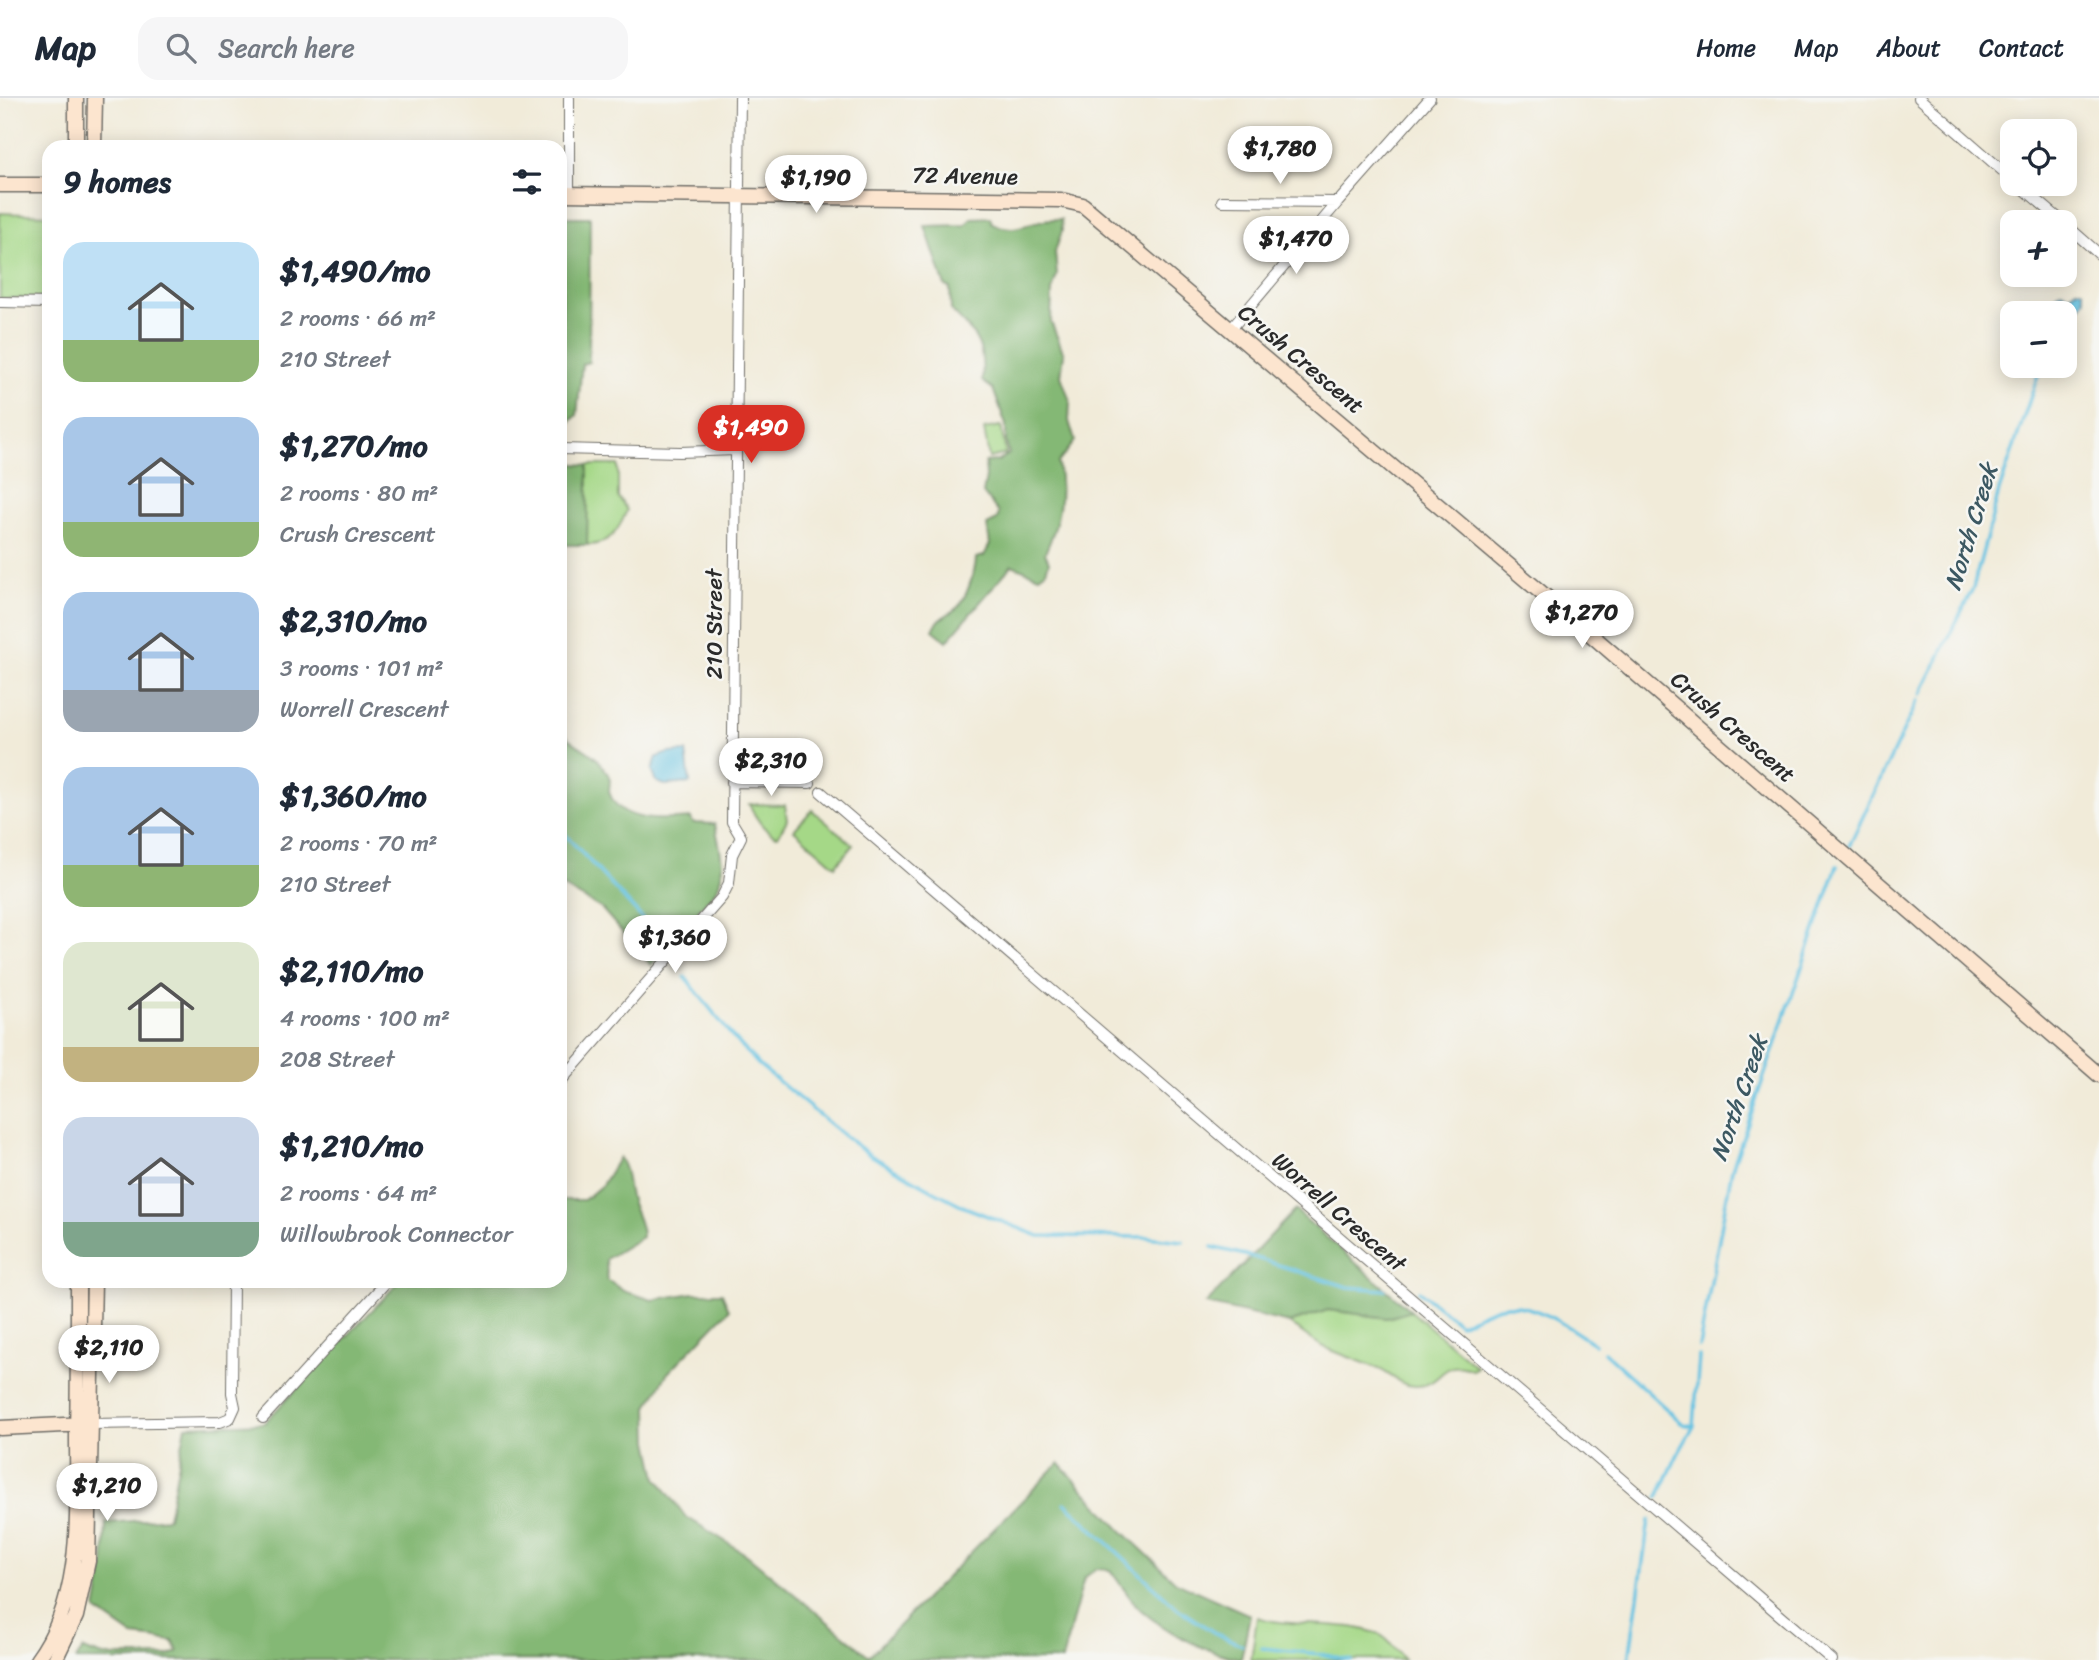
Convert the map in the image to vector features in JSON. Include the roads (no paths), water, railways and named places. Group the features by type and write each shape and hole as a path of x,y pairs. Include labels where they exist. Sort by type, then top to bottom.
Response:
{"main road":[{"path":"76,98 76,140"},
{"path":"94,140 95,98"},
{"path":"102,98 102,140"},
{"path":"0,185 42,185"},
{"name":"72 Avenue","path":"567,194 1061,200 1076,203"},
{"name":"Crush Crescent","path":"1076,203 1090,210 1596,639 2099,1075"},
{"path":"55,1660 76,1616 85,1579 89,1537 78,1288"},
{"path":"37,1660 50,1642 62,1612 74,1565 94,1288"},
{"path":"0,1428 84,1424"}],"street":[{"path":"567,140 569,98"},
{"name":"210 Street","path":"567,1074 722,897 729,883 732,855 741,837 732,822 740,98"},
{"path":"1231,330 1338,202 1430,98"},
{"path":"1919,98 2000,169"},
{"path":"2032,196 2049,210"},
{"path":"1223,201 1338,202"},
{"path":"2077,235 2099,254"},
{"path":"0,302 42,303"},
{"path":"567,449 680,452 735,450"},
{"path":"732,782 810,783"},
{"name":"Worrell Crescent","path":"821,792 1832,1660"},
{"path":"84,1424 220,1422 231,1416 235,1407 232,1393 233,1288"},
{"path":"263,1418 381,1288"}],"water":[{"path":"2077,289 2083,290 2085,300 2077,310 2077,301 2051,301 2061,291 2069,295"},
{"path":"686,752 690,783 665,785 657,782 652,771 657,757"}],"waterway":[{"name":"North Creek","path":"1921,694 1973,588 1999,491 2037,378"},
{"name":"North Creek","path":"1849,846 1918,700"},
{"path":"567,837 641,917 658,940"},
{"name":"North Creek","path":"1699,1347 1732,1169 1837,866"},
{"path":"685,977 731,1035 759,1065 870,1155 934,1191 967,1208 1039,1236 1147,1237 1183,1241"},
{"path":"1212,1247 1348,1287 1385,1290"},
{"path":"1419,1291 1460,1324 1494,1308 1518,1306 1541,1312 1594,1344"},
{"path":"1604,1352 1683,1424 1694,1426"},
{"name":"North Creek","path":"1658,1497 1694,1426 1699,1356"},
{"path":"1065,1503 1178,1609 1215,1633 1242,1645"},
{"name":"North Creek","path":"1629,1660 1649,1520"},
{"path":"1262,1648 1351,1660"}]}
